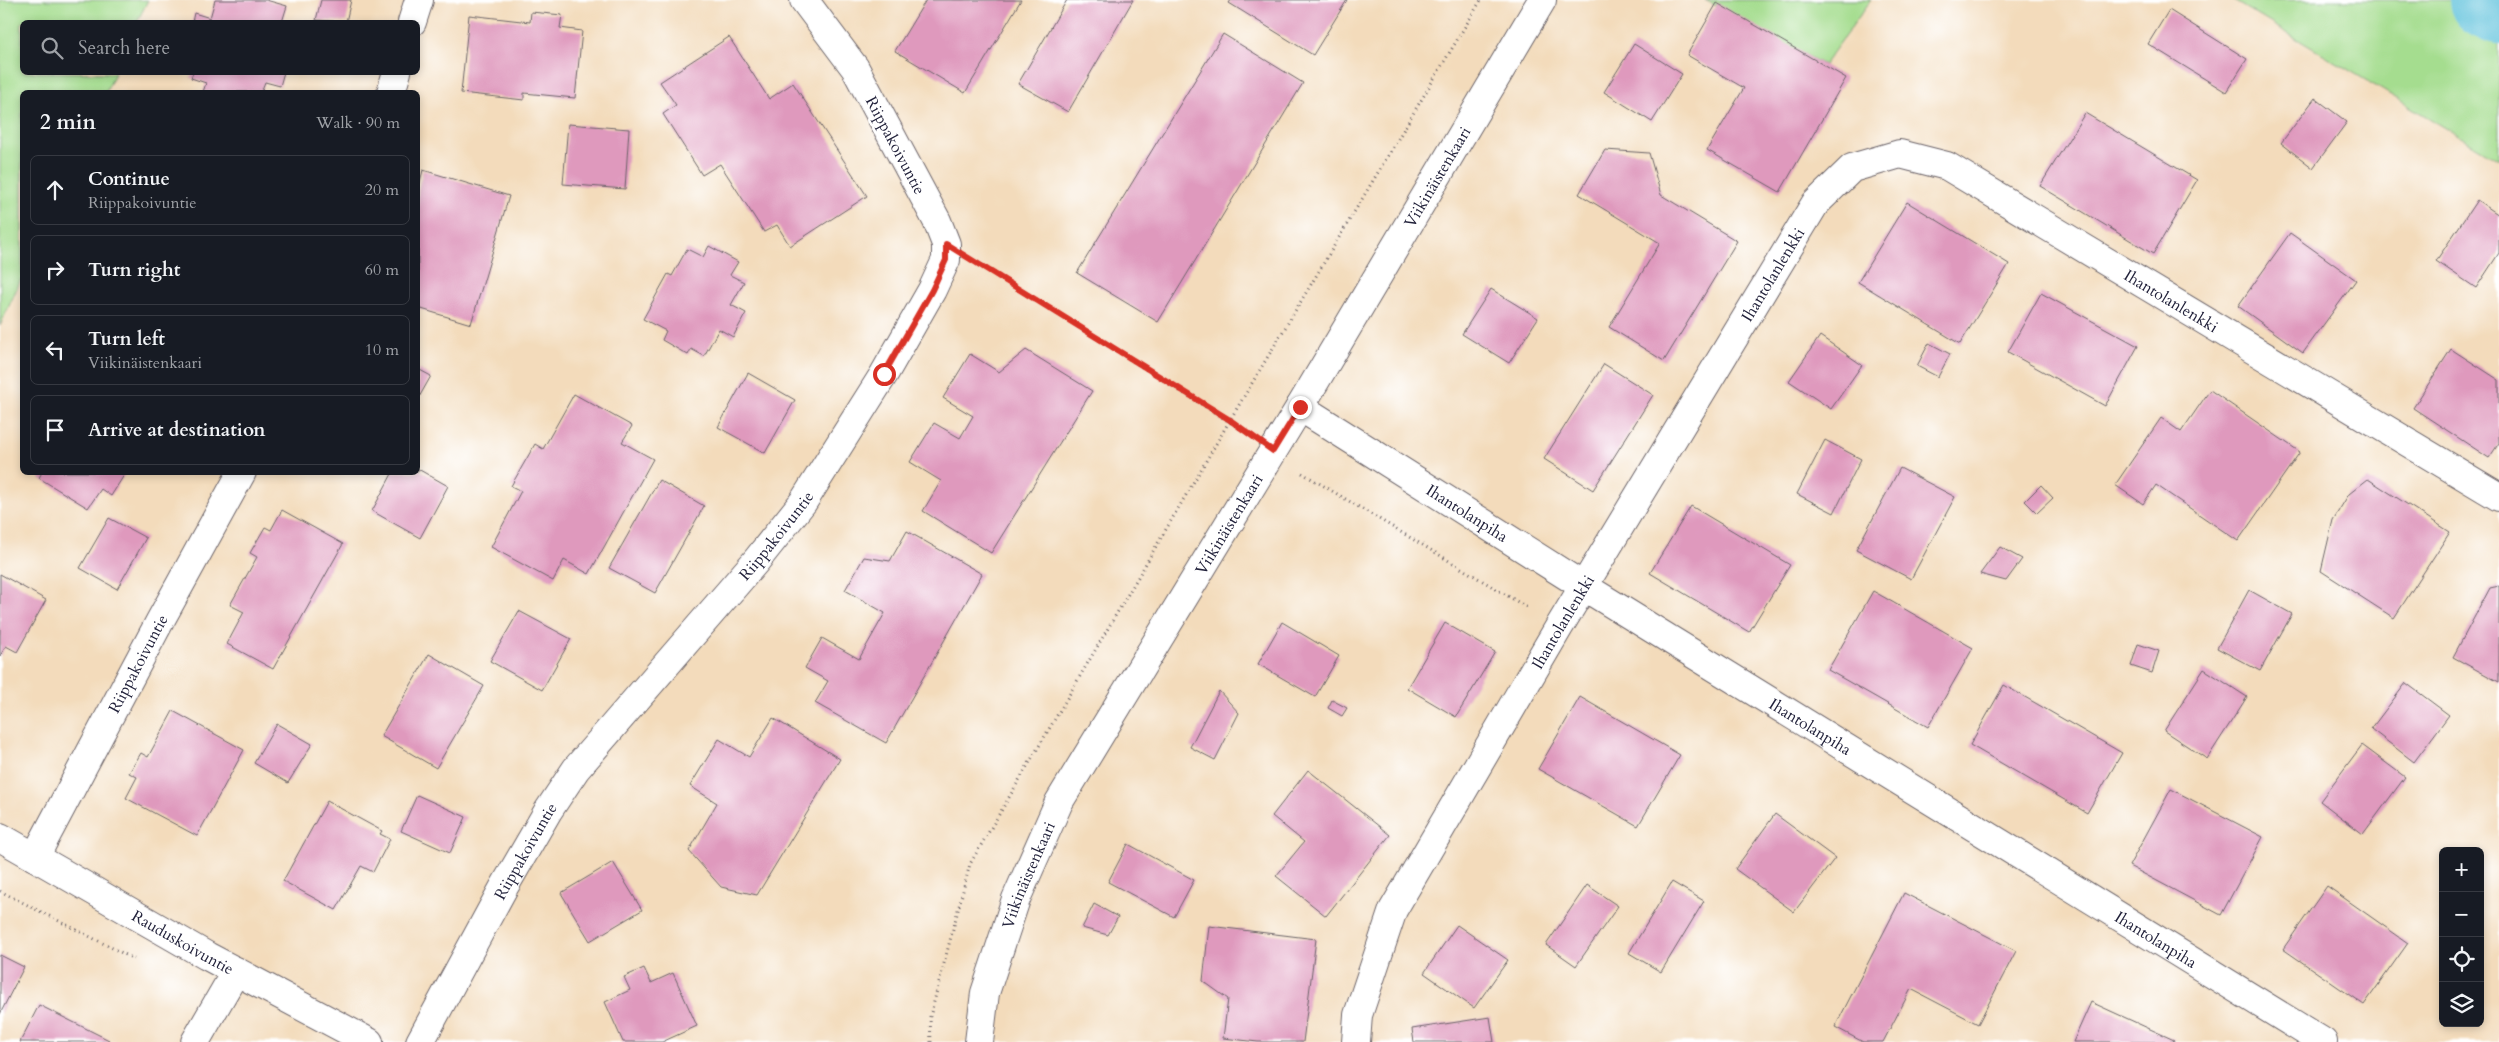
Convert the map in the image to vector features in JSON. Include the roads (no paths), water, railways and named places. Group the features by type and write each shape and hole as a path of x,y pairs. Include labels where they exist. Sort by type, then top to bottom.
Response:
{"street":[{"path":"413,20 419,0"},
{"name":"Riippakoivuntie","path":"420,1042 504,887 548,811 576,769 756,561 803,502 884,374 932,290 946,260 946,244 936,221 855,68 804,0"},
{"name":"Viikinäistenkaari","path":"979,1042 985,993 1016,899 1059,802 1300,407 1542,0"},
{"path":"392,90 396,75"},
{"name":"Ihantolanlenkki","path":"1356,1042 1358,1015 1394,910 1559,627 1815,204 1852,168 1900,154 1947,166 2499,497"},
{"name":"Ihantolanpiha","path":"1300,407 1584,586 2323,1042"},
{"name":"Riippakoivuntie","path":"35,857 160,621 240,475"},
{"name":"Rauduskoivuntie","path":"0,837 236,971 369,1042"},
{"path":"195,1042 236,971"}],"waterway":[{"path":"2487,0 2499,6"}]}
